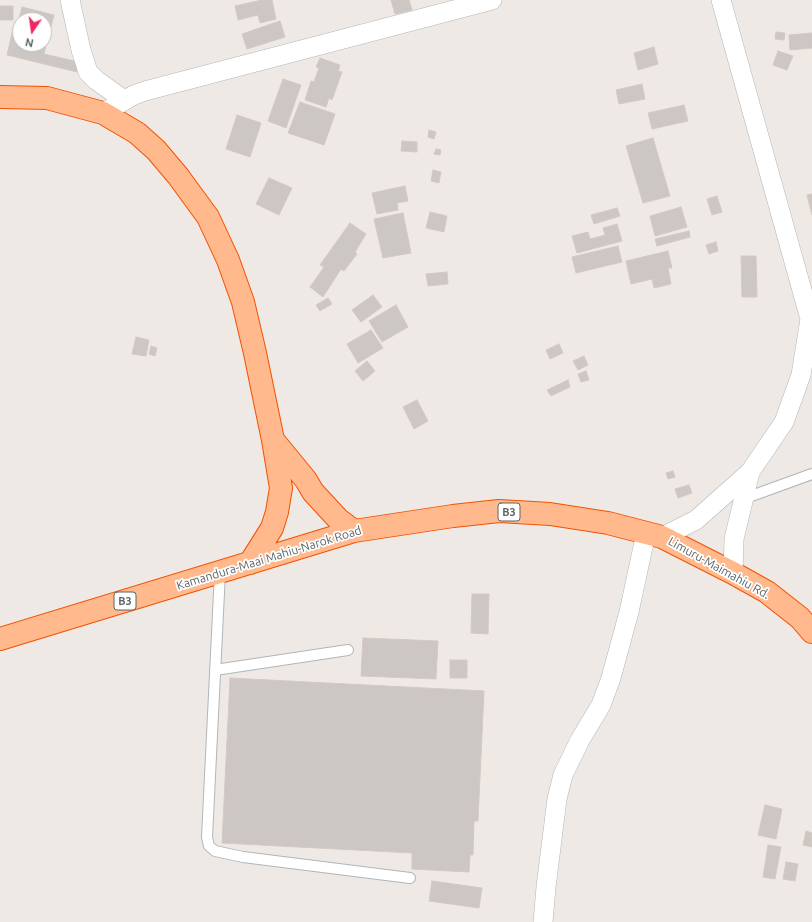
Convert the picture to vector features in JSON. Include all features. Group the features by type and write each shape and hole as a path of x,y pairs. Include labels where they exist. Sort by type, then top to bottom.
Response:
{"highway":[{"path":"0,97 47,98 104,113 137,133 156,150 208,216 228,260 242,302 255,354 273,440 281,488 277,512 272,528 250,563"},
{"path":"273,440 320,500 338,519 354,531"},
{"name":"Kamandura-Maai Mahiu-Narok Road","path":"0,639 354,531 453,516 499,511 550,514 608,523 654,535"},
{"name":"Limuru-Maimahiu Rd.","path":"654,535 733,573 767,592 800,618 812,632"}],"street":[{"path":"70,0 81,50 88,72 96,80 124,100"},
{"path":"104,113 124,100 145,91 492,0"},
{"path":"543,922 557,799 564,775 580,740 601,704 611,678 627,619 654,535 696,520 750,472 784,422 801,375 810,319 721,0"},
{"path":"733,573 734,539 750,472"}],"lane":[{"path":"743,499 812,474"},
{"path":"220,572 207,837 209,846 215,851 243,857 410,878"},
{"path":"215,670 348,650"}],"building":[{"path":"262,0 272,0 276,19 260,23 258,15 238,20 235,6"},
{"path":"391,0 409,0 412,10 395,14"},
{"path":"0,6 13,6 12,20 0,20"},
{"path":"22,7 42,12 21,12"},
{"path":"280,21 285,37 247,49 242,34"},
{"path":"776,32 785,33 784,40 775,39"},
{"path":"12,33 12,52 45,52 44,54 79,62 77,72 7,55"},
{"path":"812,33 812,48 790,50 789,35"},
{"path":"654,47 658,64 638,70 634,53"},
{"path":"778,51 793,56 787,70 773,65"},
{"path":"320,58 340,65 338,71 342,72 332,100 329,98 326,107 305,100 311,81 314,82 319,68 316,67"},
{"path":"283,79 301,85 286,128 268,121"},
{"path":"642,84 645,99 619,104 616,90"},
{"path":"300,102 335,114 324,145 288,133"},
{"path":"684,105 688,121 652,129 648,113"},
{"path":"237,115 261,123 250,157 226,149"},
{"path":"429,130 436,132 434,139 428,137"},
{"path":"653,138 670,196 643,203 626,146"},
{"path":"402,141 417,142 417,152 401,151"},
{"path":"436,149 441,150 440,155 434,154"},
{"path":"433,170 441,172 439,183 431,181"},
{"path":"269,178 292,188 279,215 256,204"},
{"path":"405,186 408,201 397,203 398,210 377,214 372,193"},
{"path":"812,194 812,215 807,195"},
{"path":"717,196 722,212 712,215 707,199"},
{"path":"681,207 687,227 655,236 650,216"},
{"path":"617,208 620,216 594,224 591,215"},
{"path":"430,212 447,216 444,232 426,228"},
{"path":"403,213 411,253 383,258 374,219"},
{"path":"350,223 366,234 355,252 357,254 344,271 341,269 323,297 310,287 324,267 320,265"},
{"path":"617,224 622,241 577,253 572,236 588,232 590,239 605,235 603,228"},
{"path":"689,231 690,237 657,246 655,239"},
{"path":"716,242 718,251 709,254 706,245"},
{"path":"618,246 622,262 576,273 572,257"},
{"path":"668,251 672,268 668,268 671,284 654,288 652,279 631,284 626,261"},
{"path":"741,256 756,256 757,297 742,297"},
{"path":"447,272 448,284 428,286 426,274"},
{"path":"373,295 382,307 361,322 352,310"},
{"path":"328,298 332,304 320,311 316,305"},
{"path":"396,305 408,327 382,342 369,321"},
{"path":"371,330 383,348 358,363 347,344"},
{"path":"136,337 149,340 146,356 132,354"},
{"path":"559,344 563,353 550,359 546,350"},
{"path":"151,346 157,348 155,356 149,354"},
{"path":"584,356 588,365 578,370 573,361"},
{"path":"367,361 375,371 363,381 355,371"},
{"path":"586,371 589,380 581,382 578,374"},
{"path":"568,380 570,387 551,396 547,390"},
{"path":"417,400 428,421 414,429 403,407"},
{"path":"673,471 675,477 668,479 666,473"},
{"path":"689,485 692,493 678,498 675,489"},
{"path":"472,594 489,594 488,634 471,633"},
{"path":"363,638 438,641 436,679 361,676"},
{"path":"450,660 467,660 467,678 450,678"},
{"path":"230,678 484,691 478,821 474,821 473,855 470,855 469,872 412,869 412,853 222,843"},
{"path":"765,805 782,809 776,839 758,835"},
{"path":"806,831 812,833 812,847 803,845"},
{"path":"768,845 781,847 775,879 763,877"},
{"path":"786,862 798,864 795,881 783,879"},
{"path":"432,881 482,888 479,908 429,901"}]}
